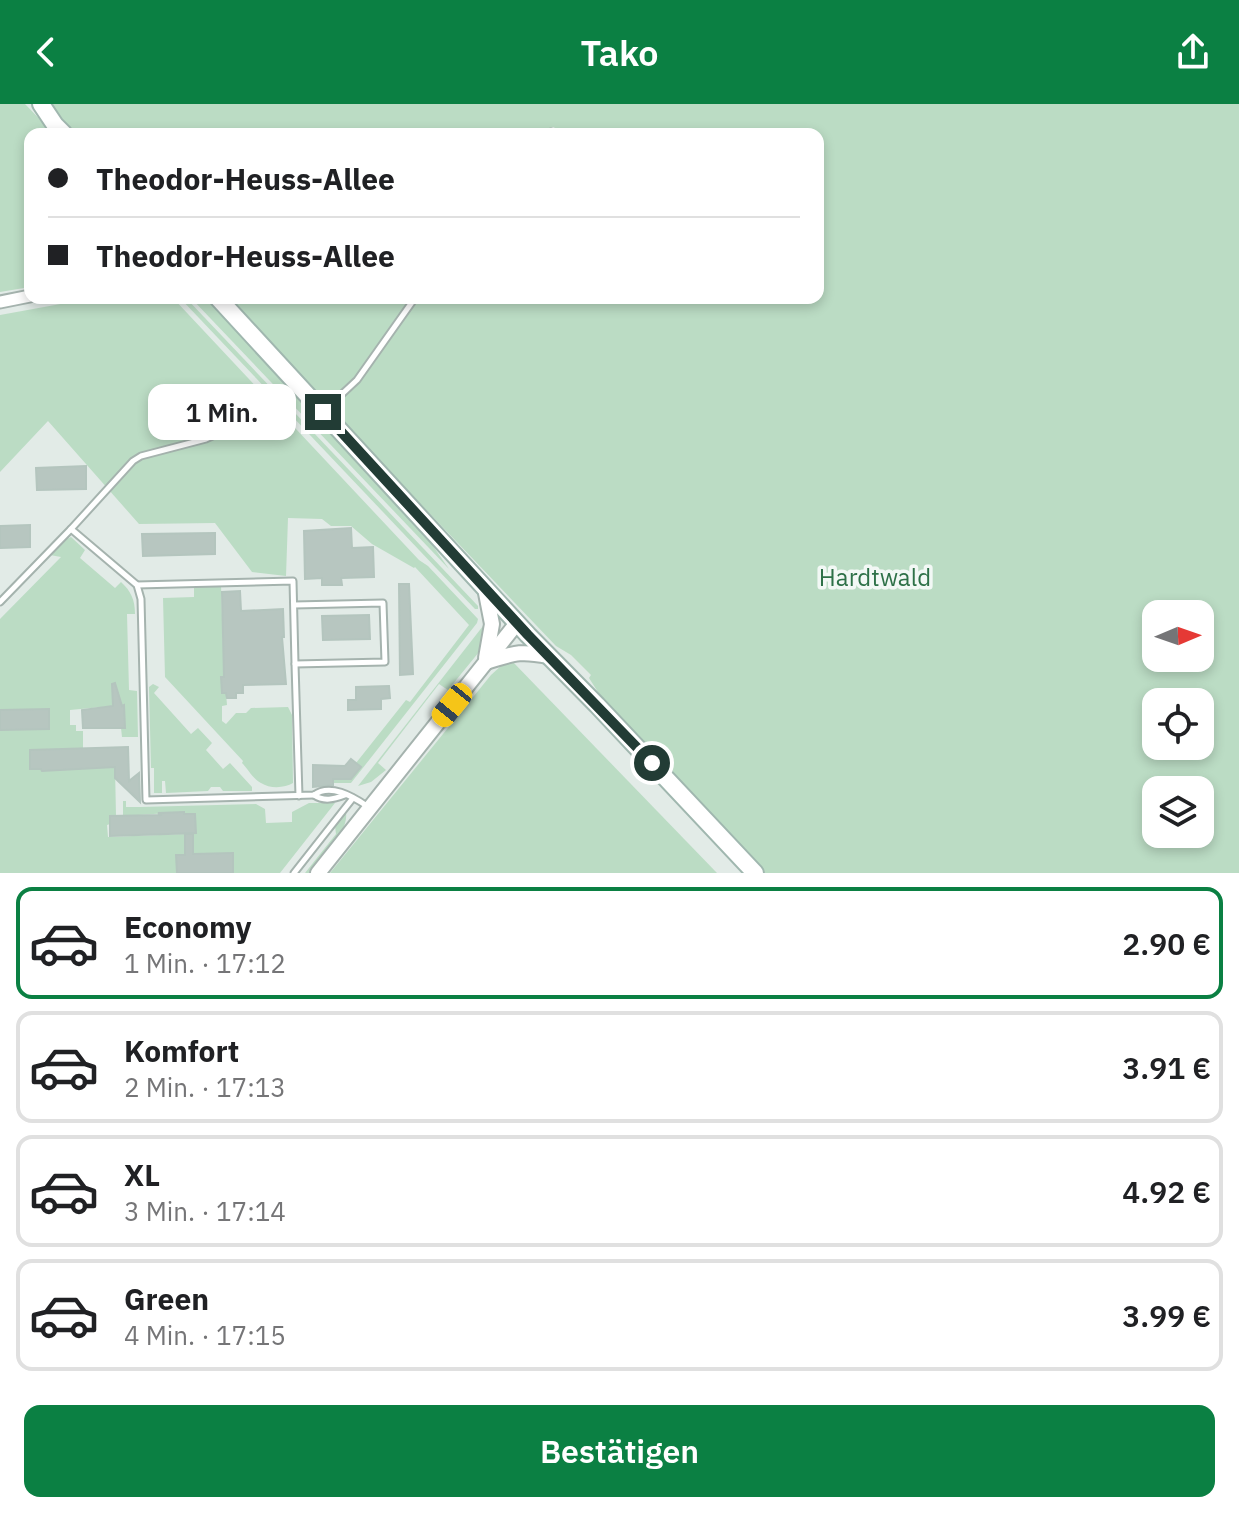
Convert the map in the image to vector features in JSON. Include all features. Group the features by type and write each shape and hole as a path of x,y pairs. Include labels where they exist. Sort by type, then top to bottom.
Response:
{"main road":[{"path":"29,104 58,128"},
{"path":"41,104 58,128"},
{"path":"224,304 517,623 755,873"}],"street":[{"path":"0,302 24,297"},
{"path":"485,587 492,624 485,662"},
{"path":"318,873 517,623"},
{"path":"485,662 513,653 548,656"}],"lane":[{"path":"323,412 357,380 411,304"},
{"path":"0,602 133,461 217,434 261,402"},
{"path":"71,529 137,585 141,599 146,800 299,796 330,790 371,808"},
{"path":"137,585 293,581 299,796"},
{"path":"294,605 383,603 385,662 295,664"},
{"path":"294,873 353,798"}],"green space":[{"path":"0,104 25,104 48,128 24,128 24,288 0,292"},
{"name":"Hardtwald","path":"43,104 1239,104 1239,873 765,873 605,703 589,678 591,675 571,655 556,646 230,304 824,304 824,128 65,128"},
{"path":"60,304 179,304 478,619 351,783 334,783 334,779 351,779 360,767 356,763 406,700 410,702 469,625 415,567 372,544 351,526 331,526 322,519 288,518 286,576 252,572 215,523 139,524 48,421 0,472 0,315"},
{"path":"186,304 192,304 478,606 475,609"},
{"path":"197,304 214,304 417,523 449,569"},
{"path":"71,537 85,550 80,558 115,588 121,582 133,600 135,614 127,614 129,690 137,691 138,737 122,737 124,706 113,697 113,706 70,710 70,725 76,725 76,731 83,731 83,748 30,750 30,769 115,767 116,816 110,816 108,837 185,834 185,855 177,855 177,873 0,873 0,730 49,729 48,709 0,710 0,619 61,557 50,555"},
{"path":"221,585 224,677 221,677 227,705 222,706 222,721 226,724 236,713 246,713 251,708 288,707 292,715 293,783 286,786 269,786 256,779 165,677 163,598 194,597 194,586"},
{"path":"483,626 486,626 485,641 479,652 448,690 439,684 378,763 386,770 371,782 358,786"},
{"path":"512,661 717,873 330,873 491,675"},
{"path":"153,684 159,687 154,693 191,734 198,728 212,743 206,750 223,769 230,763 252,787 252,791 223,791 220,787 211,787 208,791 166,793 165,781 162,781 162,793 154,793 149,687"},
{"path":"123,801 126,801 126,807 256,804 265,809 266,823 292,822 292,812 309,803 335,803 280,873 222,873 233,872 233,854 190,855 189,834 196,833 195,814 123,816"},
{"path":"346,812 343,828 334,844 310,873 305,873 336,834 335,826"}],"building":[{"path":"86,466 86,489 37,490 36,468"},
{"path":"30,525 30,547 0,548 0,526"},
{"path":"351,528 352,548 373,547 374,577 341,578 342,585 322,585 322,578 305,579 304,531"},
{"path":"215,533 215,554 143,556 142,534"},
{"path":"399,584 409,584 413,674 400,675"},
{"path":"240,591 241,611 283,609 286,684 243,685 243,693 236,693 236,698 227,698 226,693 222,693 221,677 224,677 222,592"},
{"path":"369,615 370,639 323,640 322,616"},
{"path":"115,683 124,705 125,728 83,728 82,710 113,706 112,684"},
{"path":"389,686 390,698 381,699 381,709 348,710 348,700 356,700 356,687"},
{"path":"49,709 49,729 0,730 0,710"},
{"path":"128,747 129,781 139,773 140,802 115,778 115,767 30,769 30,750"},
{"path":"351,759 361,767 351,779 333,779 333,785 313,787 313,765 345,766"},
{"path":"195,814 196,833 110,836 110,816"},
{"path":"185,834 193,834 193,854 233,853 233,873 177,873 176,855 185,855"}],"route":[{"path":"323,412 528,635 652,763"}]}
